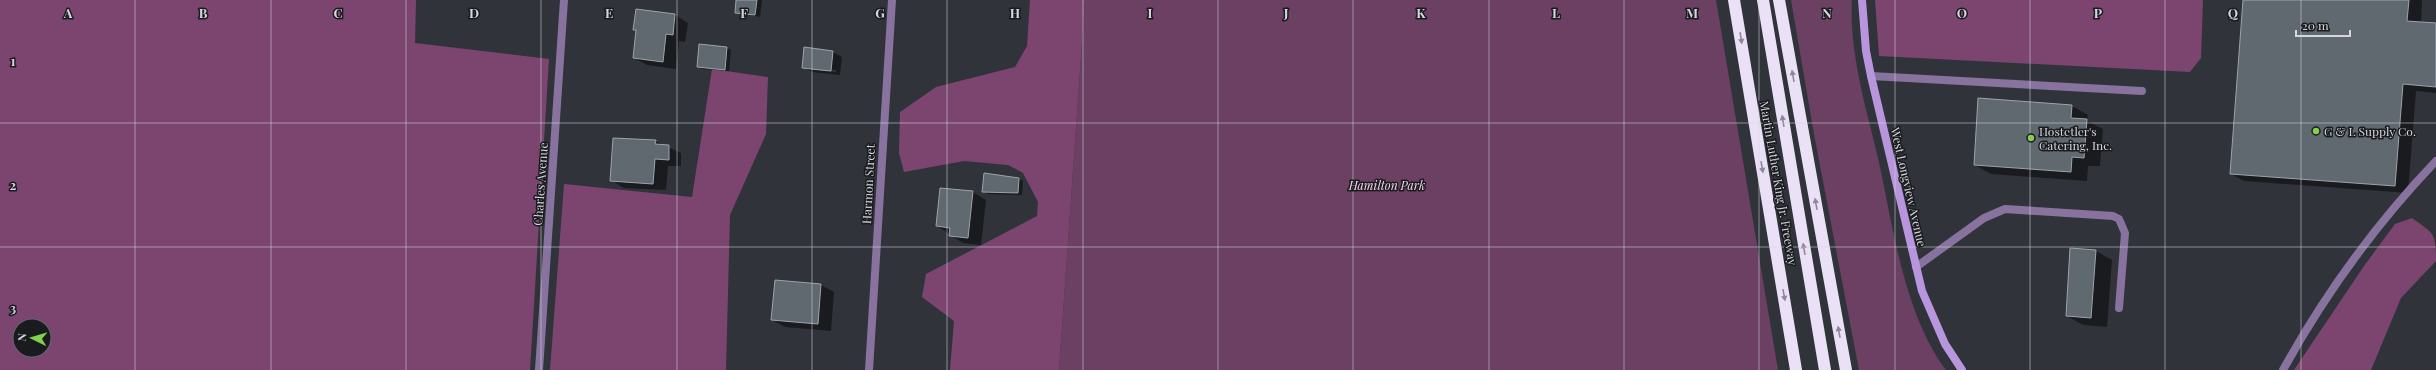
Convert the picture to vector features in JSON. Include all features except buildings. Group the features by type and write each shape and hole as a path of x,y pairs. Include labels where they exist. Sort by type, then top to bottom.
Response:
{"highway":[{"name":"Martin Luther King Jr. Freeway","path":"1734,0 1796,370"},
{"name":"Martin Luther King Jr. Freeway","path":"1763,0 1825,370"},
{"path":"1779,0 1846,370"}],"street":[{"name":"Charles Avenue","path":"539,370 564,0"},
{"name":"Harmon Street","path":"869,370 892,0"},
{"name":"West Longview Avenue","path":"1862,0 1866,51 1871,76 1916,267 1933,319 1962,370"},
{"path":"1871,76 2142,91"},
{"path":"2283,370 2302,335 2364,242 2403,196 2436,161"},
{"path":"1916,267 1984,218 2005,209 2113,216 2119,219 2125,232 2119,308"}],"green space":[{"name":"Hamilton Park","path":"1085,0 1716,0 1778,370 1059,370"},
{"path":"1791,0 1852,0 1853,40 1859,80 1902,268 1920,323 1932,348 1946,370 1859,370 1814,134"}],"shaded area":[{"path":"0,0 416,0 415,43 549,59 530,370 0,370"},
{"path":"1030,0 1085,0 1059,370 950,370 954,321 922,297 926,274 1037,216 1038,202 1023,173 1008,165 964,161 904,172 899,153 900,112 936,87 1015,67 1027,46"},
{"path":"1875,0 2203,0 2201,58 2190,72 1879,56"},
{"path":"712,69 768,77 766,134 730,215 726,370 550,370 564,184 692,197"},
{"path":"2412,218 2425,227 2432,235 2435,244 2436,261 2401,298 2371,370 2294,370 2364,266 2395,224"}],"place":[{"name":"G & L Supply Co.","path":"2316,131"},
{"name":"Hostetler's Catering, Inc.","path":"2031,138"}]}
